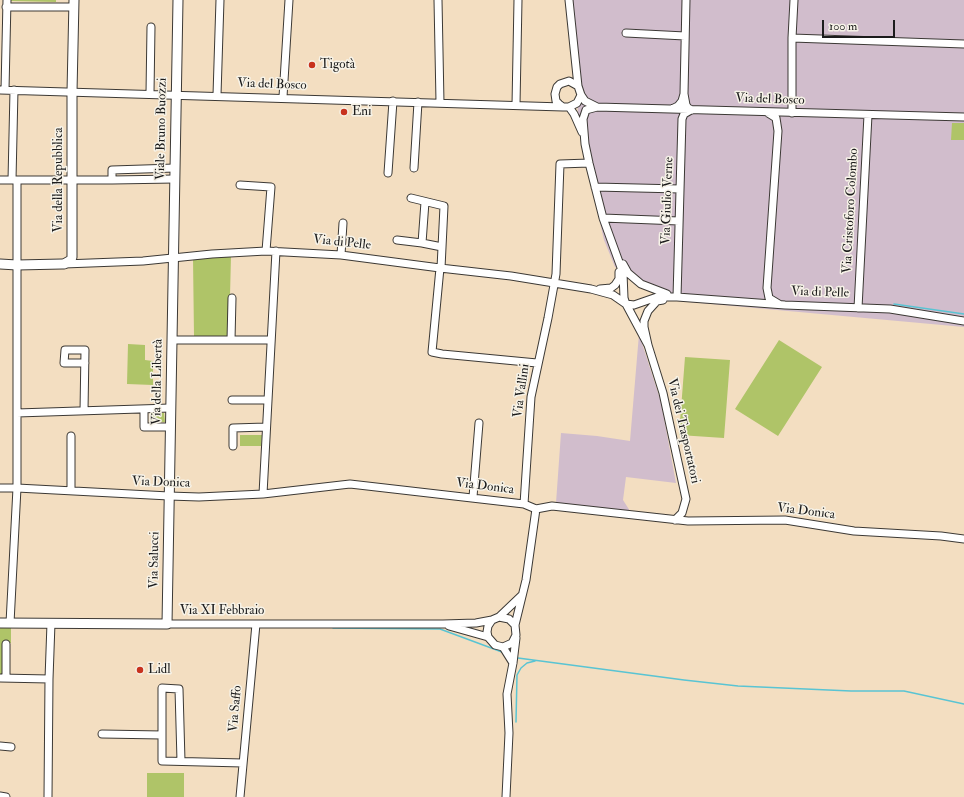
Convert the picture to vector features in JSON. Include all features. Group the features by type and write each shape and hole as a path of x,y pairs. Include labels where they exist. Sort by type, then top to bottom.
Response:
{"main road":[{"name":"Viale Bruno Buozzi","path":"171,262 171,168 176,94 178,0"},
{"name":"Via della Repubblica","path":"63,264 71,260 72,256 72,92 74,3"},
{"name":"Via della Libertà","path":"169,496 172,340 171,262"},
{"name":"Via di Pelle","path":"0,264 63,264"},
{"name":"Via Salucci","path":"167,624 169,496"},
{"name":"Via XI Febbraio","path":"0,623 167,624"}],"street":[{"path":"217,95 220,0"},
{"path":"283,98 289,0"},
{"path":"438,0 440,102"},
{"path":"516,105 518,0"},
{"path":"569,0 578,86 581,95 588,103 597,107"},
{"path":"686,0 684,94 686,105 692,110"},
{"path":"745,302 755,302 761,300 765,296 767,288 778,131 782,119 792,113 792,38 794,0"},
{"path":"2,90 6,4 74,3"},
{"path":"150,93 151,27"},
{"path":"626,33 685,36"},
{"path":"792,38 964,44"},
{"path":"566,82 576,63"},
{"path":"578,86 571,82 560,84 557,86 555,91 555,97 556,101 574,114 580,126 603,218 623,273 624,298 626,304"},
{"name":"Via del Bosco","path":"2,90 217,95 566,107"},
{"path":"10,623 17,488 17,265 14,90"},
{"path":"672,109 678,106 682,101 684,94"},
{"path":"566,107 577,103 581,95"},
{"path":"544,106 555,97"},
{"path":"388,173 393,101"},
{"path":"414,168 418,102"},
{"name":"Via del Bosco","path":"597,107 964,117"},
{"path":"585,144 584,116 586,110 597,107"},
{"name":"Via Giulio Verne","path":"676,297 682,119 684,114 692,110"},
{"path":"766,112 776,118 778,131"},
{"name":"Via Cristoforo Colombo","path":"858,308 868,115"},
{"name":"Via Vallini","path":"524,504 531,397 554,283 560,164 589,163"},
{"path":"112,180 112,170 171,168"},
{"path":"0,180 171,179"},
{"path":"240,185 270,187 266,251"},
{"path":"595,187 680,190"},
{"path":"411,198 444,206 441,268 432,352 537,363"},
{"path":"422,243 425,202"},
{"path":"603,218 679,221"},
{"path":"341,255 343,224"},
{"path":"398,240 442,247"},
{"name":"Via di Pelle","path":"63,264 143,261 171,262 212,254 266,251 341,255 591,289 613,295 626,304 636,305 657,297 676,297 785,305 890,309 964,321"},
{"path":"263,494 276,251"},
{"path":"591,289 607,289 617,282 619,279 619,270 616,254"},
{"name":"Via di Pelle","path":"616,254 633,279 657,292 676,297"},
{"path":"767,288 768,296 771,300 785,305"},
{"name":"Via dei Trasportatori","path":"675,520 682,513 686,499 664,393 648,345 644,321 648,311 657,301 676,297"},
{"path":"231,340 232,298"},
{"name":"Via dei Trasportatori","path":"626,304 648,345"},
{"path":"172,340 271,340"},
{"path":"84,411 85,363"},
{"path":"232,400 267,400"},
{"path":"16,413 170,408"},
{"path":"144,409 144,427 170,427"},
{"path":"473,497 480,423"},
{"path":"233,446 233,428 266,426"},
{"path":"71,436 71,490"},
{"name":"Via Donica","path":"0,488 71,490 169,496 206,496 263,494 350,484 473,497 524,504 536,509 552,506 675,520 785,520 854,531 941,536 964,540"},
{"path":"506,797 509,732 507,694 513,663 516,635 515,625 526,580 536,509"},
{"path":"516,635 512,643 503,647 494,645 488,637 488,626 522,596"},
{"path":"496,619 504,617 509,619 515,625"},
{"name":"Via XI Febbraio","path":"167,624 443,624 476,623 496,619"},
{"path":"48,797 51,623"},
{"name":"Via Saffo","path":"240,797 256,624"},
{"name":"Via XI Febbraio","path":"443,624 488,637"},
{"path":"6,644 3,678 49,679"},
{"path":"503,647 513,663"},
{"path":"181,761 179,689 162,688 162,760 181,761 243,762"},
{"path":"102,734 162,735"},
{"path":"0,746 10,746"},
{"path":"0,796 6,797"}],"shaded area":[{"path":"572,0 964,0 964,327 667,300 615,267 604,240 579,133"},
{"path":"639,334 661,402 676,483 626,477 623,500 630,511 556,503 561,433 630,441"}],"green space":[{"path":"56,0 56,2 11,1"},
{"path":"952,123 964,123 964,140 951,140"},
{"path":"231,256 229,336 194,336 193,258"},
{"path":"779,340 822,367 778,436 735,409"},
{"path":"128,344 145,345 145,360 153,361 153,385 127,384"},
{"path":"685,357 730,360 724,438 679,435"},
{"path":"150,413 164,413 165,422 151,422"},
{"path":"240,435 262,435 261,446 240,446"},
{"path":"0,627 11,627 11,643 3,643 2,675 0,675"},
{"path":"147,773 184,773 184,797 147,797"}],"waterway":[{"path":"894,304 964,314"},
{"path":"333,628 440,629 502,652"},
{"path":"518,658 738,686 851,691 904,691 964,704"},
{"path":"516,722 517,675 521,668 527,663 535,661"}],"place":[{"name":"Tigotà","path":"312,65"},
{"name":"Eni","path":"344,112"},
{"name":"Lidl","path":"140,670"}]}
